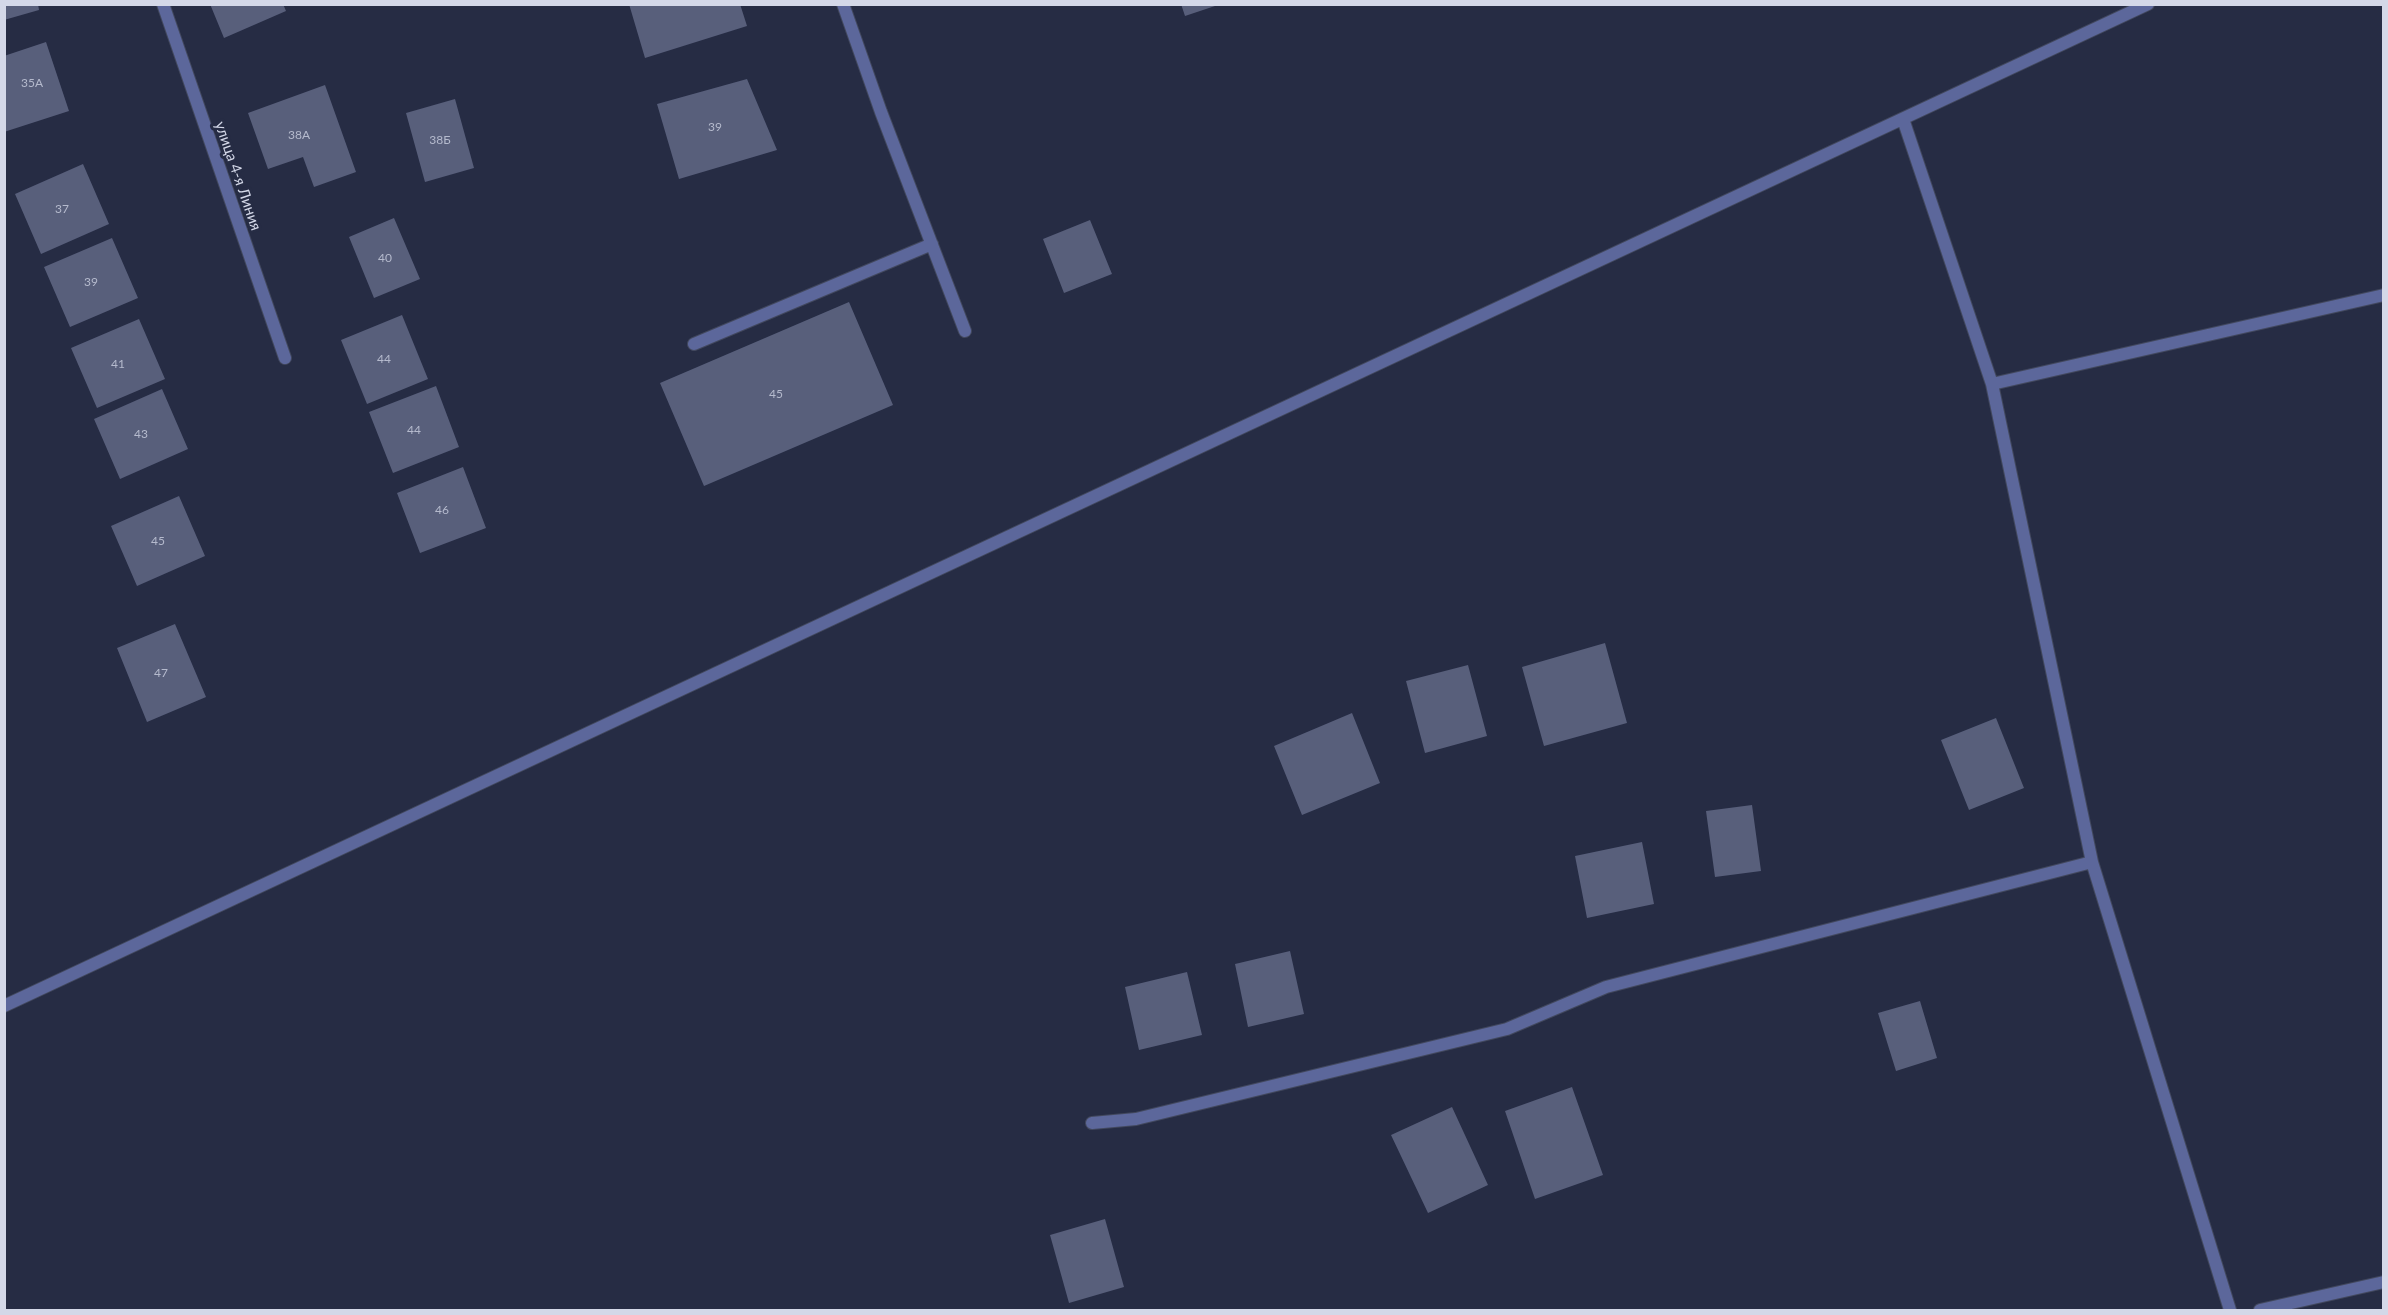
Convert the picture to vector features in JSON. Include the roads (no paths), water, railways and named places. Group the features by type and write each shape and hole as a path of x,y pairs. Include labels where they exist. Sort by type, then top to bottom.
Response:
{"street":[{"name":"улица 4-я Линия","path":"162,4 285,358"},
{"path":"843,4 881,112 965,330"},
{"path":"4,1006 2148,4"},
{"path":"1903,118 1992,384 2092,862 2230,1311"},
{"path":"694,344 932,244"},
{"path":"1992,384 2384,295"},
{"path":"1092,1123 1136,1119 1507,1029 1606,987 2092,862"},
{"path":"2260,1311 2384,1282"}]}
